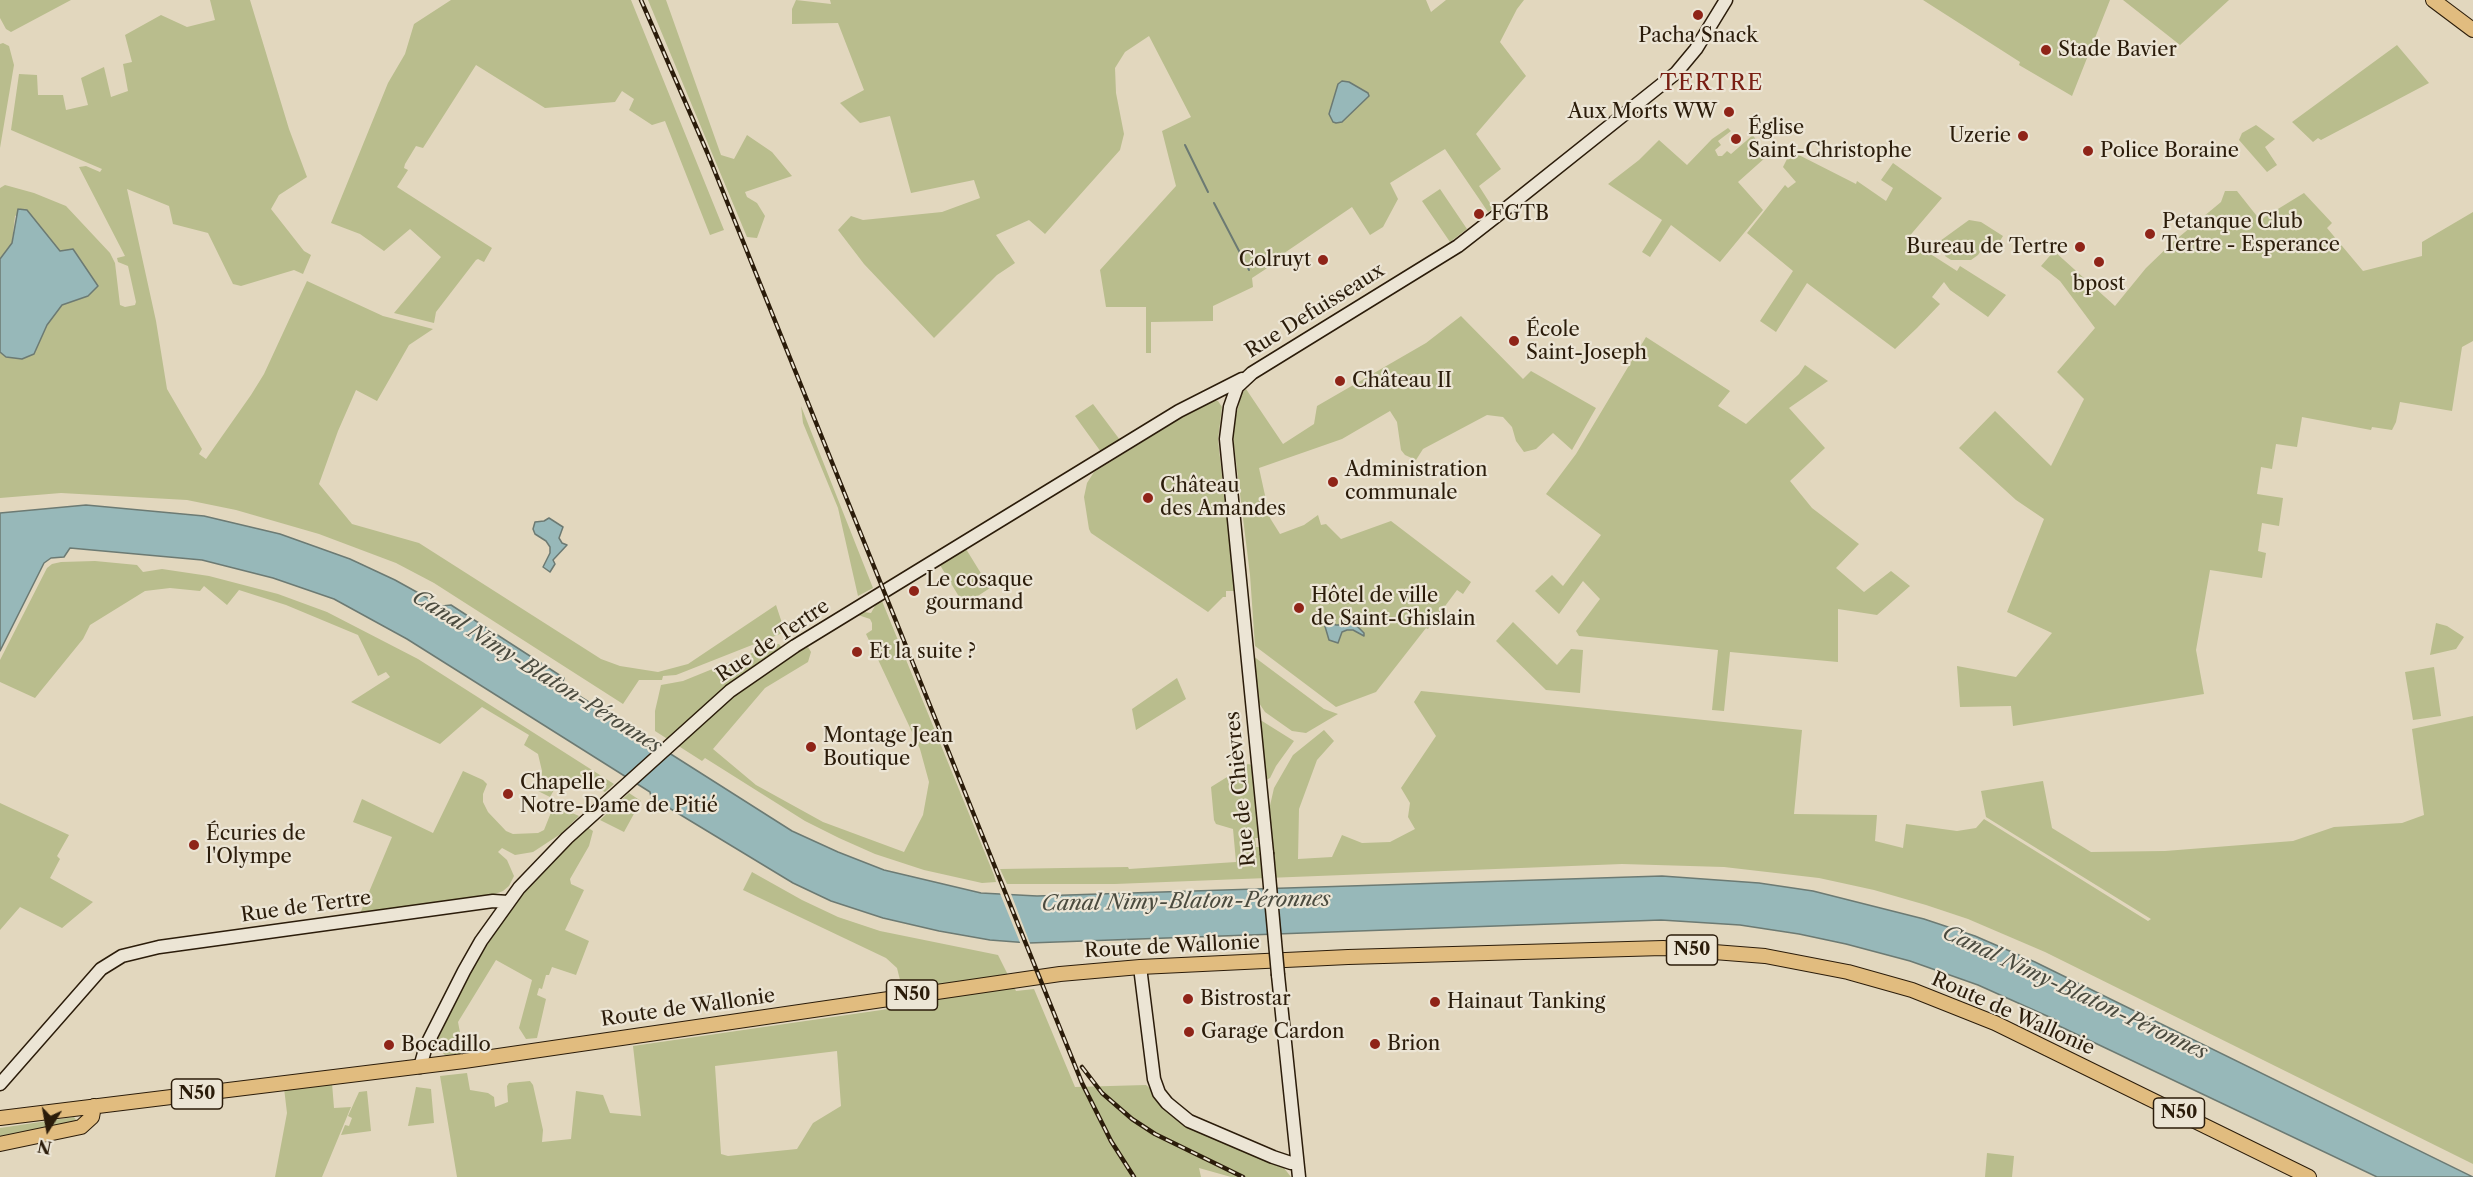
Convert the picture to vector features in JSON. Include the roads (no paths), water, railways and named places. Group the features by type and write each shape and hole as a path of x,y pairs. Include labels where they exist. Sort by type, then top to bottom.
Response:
{"main road":[{"path":"2433,0 2473,30"},
{"name":"Rue Defuisseaux","path":"1233,398 1237,387 1246,377 1465,241 1676,73 1696,49 1720,2"},
{"path":"1211,395 1246,377"},
{"path":"1211,395 1233,398"},
{"name":"Rue de Tertre","path":"420,1067 426,1046 464,970 508,902 567,838 745,679 1179,411 1211,395"},
{"name":"Rue de Chièvres","path":"1233,398 1226,439 1299,1177"},
{"name":"Rue de Tertre","path":"0,1084 100,969 111,961 133,952 493,901 508,902"},
{"name":"Route de Wallonie","path":"0,1118 420,1067 1024,978 1140,967 1348,957 1663,948 1765,956 1826,967 1912,990 1995,1023 2309,1177"},
{"path":"1140,967 1154,1079 1167,1103 1189,1121 1210,1131 1273,1157 1297,1162"},
{"path":"0,1144 81,1127 92,1117 94,1107"}],"water":[{"path":"1342,81 1349,82 1368,93 1369,96 1342,122 1336,123 1329,114 1338,84"},
{"path":"18,209 27,210 60,251 73,249 98,286 88,296 62,305 47,325 34,354 22,359 6,357 0,352 0,259 12,243"},
{"name":"Canal Nimy-Blaton-Péronnes","path":"86,505 204,516 280,534 350,559 442,606 451,605 564,678 562,685 792,831 884,870 981,893 1037,896 1662,876 1759,883 1813,891 1924,919 1975,936 2035,962 2473,1177 2377,1177 2055,1024 2056,1020 1978,985 1910,961 1799,934 1740,925 1661,920 1029,943 990,940 883,918 831,901 793,883 651,797 650,792 407,639 334,599 273,578 202,560 70,548 64,557 51,558 44,563 0,651 0,513"},
{"path":"549,518 563,527 559,538 567,545 553,560 555,564 550,572 543,567 550,553 550,547 546,541 535,534 533,529 535,522"},
{"path":"1351,612 1364,636 1353,630 1347,630 1342,632 1338,643 1329,640 1324,623 1329,621 1336,625 1344,625 1348,621 1348,613"}],"waterway":[{"path":"1185,145 1208,192"},
{"path":"1214,203 1249,270"}],"railway":[{"path":"641,0 707,152 1082,1083 1111,1141 1134,1177"},
{"path":"1082,1067 1102,1093 1132,1119 1155,1134 1243,1177"}],"place":[{"name":"Pacha Snack","path":"1698,15"},
{"name":"Stade Bavier","path":"2046,50"},
{"name":"Aux Morts WW","path":"1729,112"},
{"name":"Uzerie","path":"2023,136"},
{"name":"Église Saint-Christophe","path":"1736,139"},
{"name":"Police Boraine","path":"2088,151"},
{"name":"FGTB","path":"1479,214"},
{"name":"Petanque Club Tertre - Esperance","path":"2150,234"},
{"name":"Bureau de Tertre","path":"2080,247"},
{"name":"Colruyt","path":"1323,260"},
{"name":"bpost","path":"2099,262"},
{"name":"École Saint-Joseph","path":"1514,341"},
{"name":"Château II","path":"1340,381"},
{"name":"Administration communale","path":"1333,482"},
{"name":"Château des Amandes","path":"1148,498"},
{"name":"Le cosaque gourmand","path":"914,591"},
{"name":"Hôtel de ville de Saint-Ghislain","path":"1299,608"},
{"name":"Et la suite ?","path":"857,652"},
{"name":"Montage Jean Boutique","path":"811,747"},
{"name":"Chapelle Notre-Dame de Pitié","path":"508,794"},
{"name":"Écuries de l'Olympe","path":"194,845"},
{"name":"Bistrostar","path":"1188,999"},
{"name":"Hainaut Tanking","path":"1435,1002"},
{"name":"Garage Cardon","path":"1189,1032"},
{"name":"Brion","path":"1375,1044"},
{"name":"Bocadillo","path":"389,1045"}],"district":[{"name":"TERTRE","path":"1712,84"}]}
